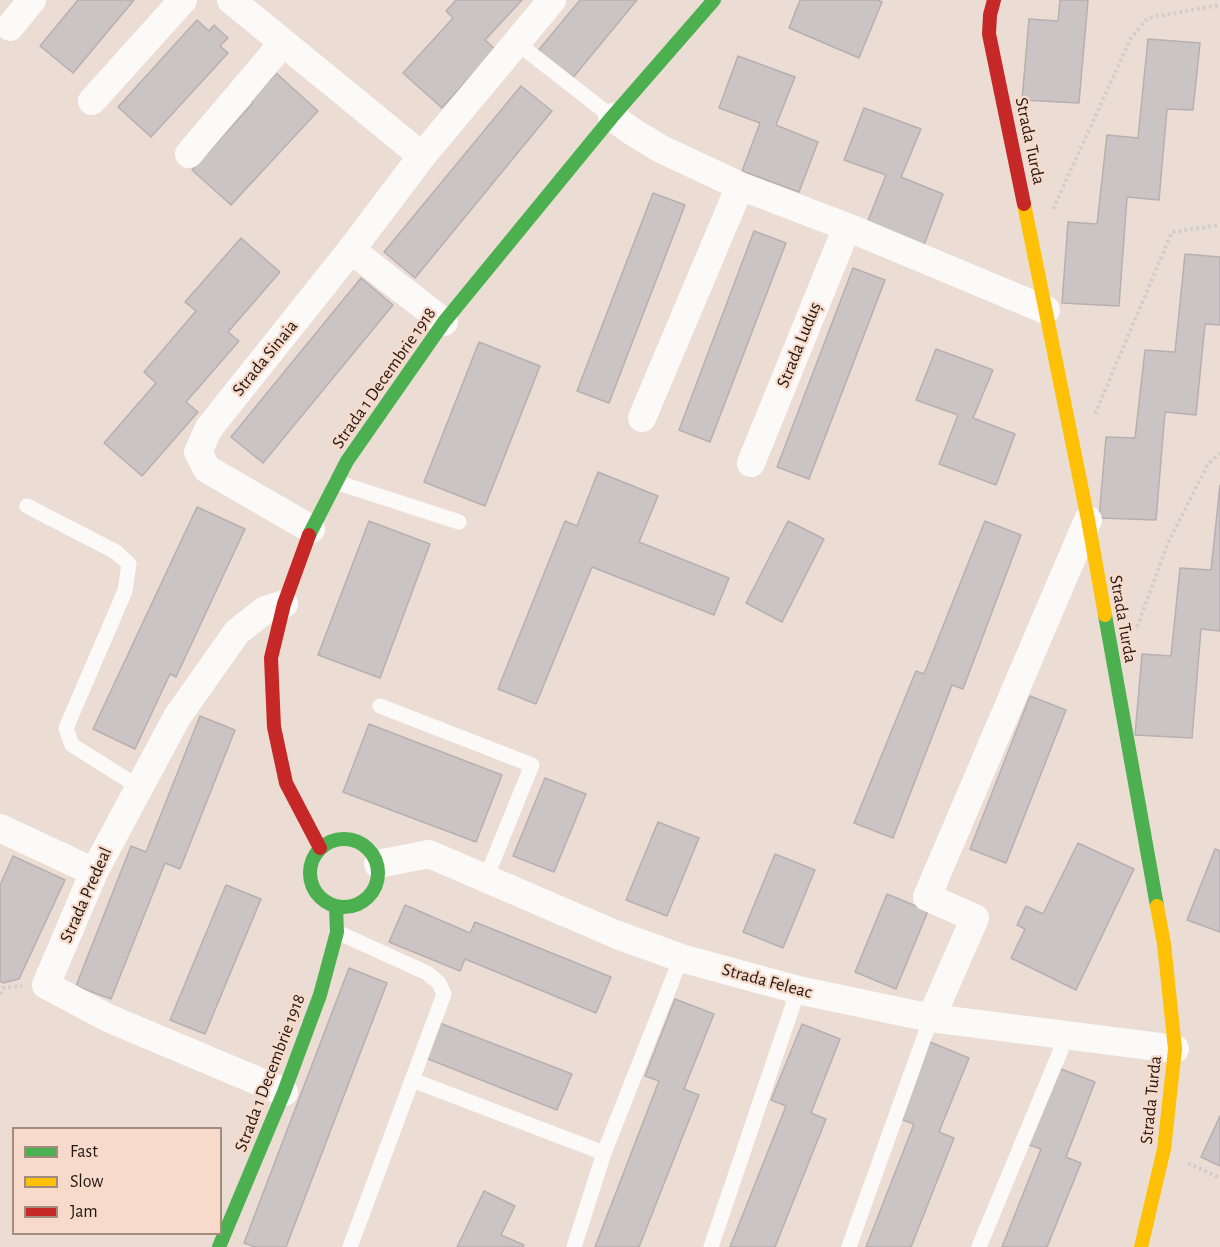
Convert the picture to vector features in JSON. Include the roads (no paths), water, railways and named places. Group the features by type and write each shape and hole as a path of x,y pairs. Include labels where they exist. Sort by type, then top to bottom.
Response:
{"main road":[{"name":"Strada 1 Decembrie 1918","path":"320,848 286,783 274,727 271,658 284,604 311,530 347,461 444,322 612,117 714,0"},
{"name":"Strada Turda","path":"994,0 989,34 1088,520 1164,945 1175,1049 1164,1149 1141,1247"},
{"path":"341,838 353,839 364,844 378,864 378,878 373,891 363,901 350,907 325,902 316,893 311,882 309,870 313,858 320,848 330,841 341,838"},
{"name":"Strada 1 Decembrie 1918","path":"219,1247 284,1092 320,995 337,932 336,906"}],"street":[{"path":"10,27 32,0"},
{"path":"92,101 183,0"},
{"name":"Strada Sinaia","path":"311,530 207,469 198,452 209,428 351,250 422,156 552,0"},
{"path":"237,2 283,43 422,156"},
{"path":"189,154 283,43"},
{"path":"612,117 661,149 740,186 847,227 1046,310"},
{"path":"642,418 740,186"},
{"name":"Strada Luduș","path":"751,463 847,227"},
{"path":"351,250 444,322"},
{"path":"931,1018 975,918 927,897 1088,520"},
{"name":"Strada Predeal","path":"284,604 265,609 237,632 177,717 94,872 46,985 108,1018 284,1092"},
{"path":"0,828 23,841 94,872"},
{"name":"Strada Feleac","path":"378,864 429,854 615,934 681,958 798,990 931,1018 1175,1049"}],"lane":[{"path":"516,42 612,117"},
{"path":"336,482 459,522"},
{"path":"27,506 116,552 129,564 125,591 66,728 72,745 139,787"},
{"path":"380,706 532,765 486,878"},
{"path":"337,932 427,973 439,983 444,994 350,1247"},
{"path":"574,1247 604,1153 681,958"},
{"path":"711,1247 798,990"},
{"path":"849,1247 931,1018"},
{"path":"979,1247 1067,1035"},
{"path":"412,1080 604,1153"}]}
